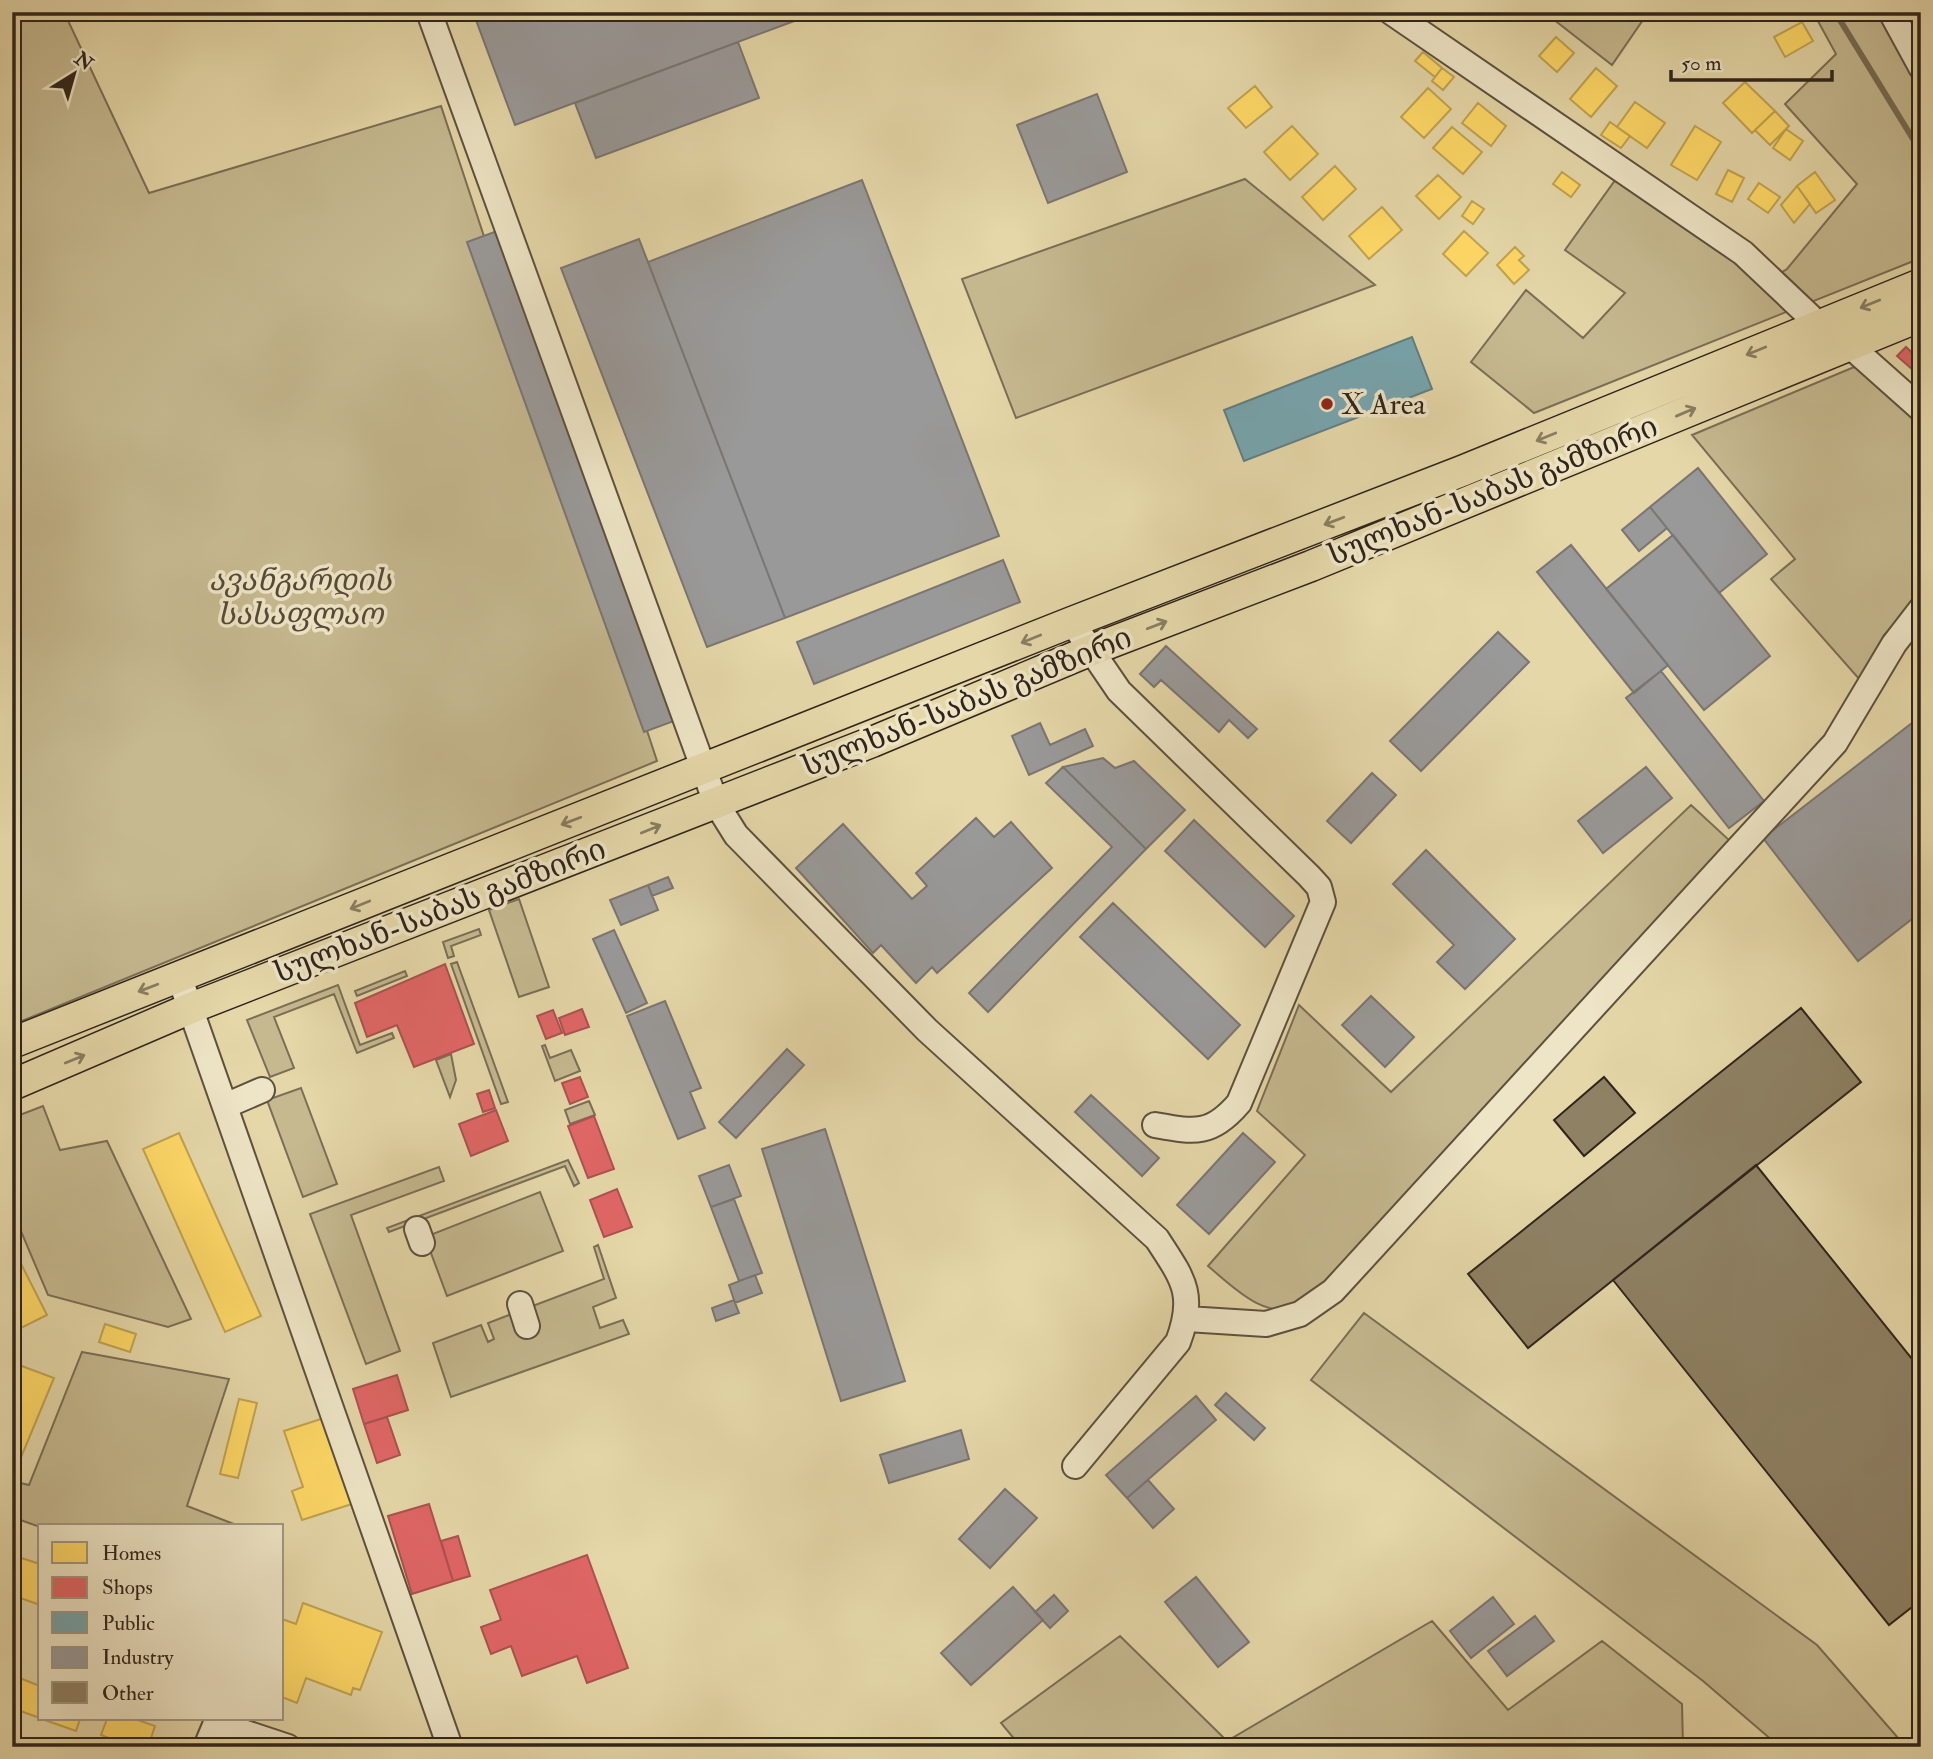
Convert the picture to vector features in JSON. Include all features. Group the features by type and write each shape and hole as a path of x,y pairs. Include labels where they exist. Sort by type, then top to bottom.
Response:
{"main road":[{"name":"სულხან-საბას გამზირი","path":"12,1043 1072,622 1462,471 1921,284"},
{"name":"სულხან-საბას გამზირი","path":"12,1085 191,1007 716,803 1089,651 1311,566 1921,316"}],"street":[{"path":"429,12 716,803 736,835 927,1030 1157,1240 1185,1281 1186,1319 1178,1342 1075,1466"},
{"path":"1391,12 1743,253 1819,325 1848,344 1921,409"},
{"path":"1891,12 1921,67"},
{"path":"1186,1319 1266,1324 1300,1314 1333,1291 1835,743 1894,644 1921,609"},
{"path":"1072,622 1089,651 1119,691 1309,876 1319,887 1323,902 1239,1103 1214,1126 1194,1132 1155,1125"},
{"path":"180,976 450,1747"},
{"path":"225,1107 262,1090"},
{"path":"206,1747 216,1723 288,1747"}],"green space":[{"name":"ავანგარდის სასაფლაო","path":"12,12 64,12 149,193 441,106 657,761 12,1025"},
{"path":"1544,12 1645,12 1647,14 1612,65"},
{"path":"1813,12 1878,12 1921,94 1921,258 1534,413 1471,362 1526,290 1583,338 1625,293 1565,250 1616,179 1723,252 1761,285 1787,269 1857,184 1785,104 1836,54"},
{"path":"1245,179 1375,285 1016,418 962,279"},
{"path":"1859,365 1921,422 1921,596 1884,635 1860,680 1771,579 1795,559 1692,435"},
{"path":"1691,805 1730,841 1330,1283 1304,1305 1287,1310 1274,1309 1250,1299 1208,1266 1305,1155 1257,1111 1299,1005 1391,1092"},
{"path":"519,899 549,987 519,997 489,910"},
{"path":"479,929 481,935 451,946 454,956 448,958 443,942"},
{"path":"457,962 508,1102 501,1104 451,964"},
{"path":"405,971 407,976 357,996 355,991"},
{"path":"338,985 360,1045 392,1033 394,1038 357,1053 334,994 274,1017 294,1068 270,1077 247,1020"},
{"path":"545,1045 550,1058 571,1050 580,1071 555,1081 542,1046"},
{"path":"451,1054 456,1080 450,1097 436,1060"},
{"path":"301,1088 337,1184 303,1197 267,1100"},
{"path":"589,1101 595,1115 570,1124 565,1110"},
{"path":"43,1106 60,1150 107,1141 191,1319 168,1327 48,1295 12,1210 12,1118"},
{"path":"568,1160 579,1183 574,1186 565,1166 389,1232 387,1228"},
{"path":"439,1167 444,1181 351,1215 400,1351 366,1364 310,1214"},
{"path":"540,1192 563,1251 447,1296 425,1237"},
{"path":"598,1245 616,1298 593,1307 600,1328 623,1320 629,1334 451,1397 433,1343 481,1325 488,1342 494,1339 488,1323 604,1279 594,1247"},
{"path":"1364,1313 1817,1645 1906,1747 1780,1747 1703,1681 1311,1380"},
{"path":"82,1352 229,1379 187,1506 234,1524 38,1524 38,1526 12,1517 12,1481 29,1485"},
{"path":"1432,1621 1508,1710 1602,1641 1682,1704 1683,1747 1021,1747 1001,1723 1120,1636 1227,1741"}],"building: Homes":[{"path":"1280,12 1298,12 1290,21"},
{"path":"1802,22 1813,41 1785,57 1774,37"},
{"path":"1556,37 1574,53 1557,72 1539,56"},
{"path":"1423,52 1442,68 1435,77 1415,61"},
{"path":"1442,68 1454,77 1443,90 1432,81"},
{"path":"1596,68 1617,86 1591,117 1570,99"},
{"path":"1745,82 1775,111 1752,133 1723,103"},
{"path":"1255,86 1272,107 1246,128 1228,108"},
{"path":"1428,88 1451,109 1424,138 1401,117"},
{"path":"1635,102 1665,123 1647,148 1617,127"},
{"path":"1478,103 1506,126 1491,146 1462,123"},
{"path":"1775,111 1789,126 1770,145 1755,130"},
{"path":"1610,122 1630,136 1621,148 1601,135"},
{"path":"1292,126 1318,154 1290,180 1264,152"},
{"path":"1695,126 1721,142 1697,180 1671,165"},
{"path":"1452,127 1482,152 1463,174 1433,148"},
{"path":"1786,129 1803,141 1790,160 1773,148"},
{"path":"1335,166 1356,189 1323,220 1302,197"},
{"path":"1728,170 1744,178 1732,202 1716,194"},
{"path":"1562,172 1580,185 1571,197 1553,184"},
{"path":"1815,172 1835,200 1816,213 1797,186"},
{"path":"1438,175 1461,197 1439,219 1416,196"},
{"path":"1759,183 1780,197 1768,213 1748,199"},
{"path":"1797,186 1810,204 1794,223 1781,205"},
{"path":"1472,201 1484,209 1473,224 1462,216"},
{"path":"1382,207 1402,230 1369,259 1349,236"},
{"path":"1464,231 1488,253 1466,276 1443,254"},
{"path":"1515,247 1524,256 1519,260 1529,270 1514,284 1497,265"},
{"path":"179,1133 261,1316 225,1332 143,1149"},
{"path":"12,1246 47,1315 15,1331 12,1325"},
{"path":"105,1324 136,1334 130,1352 99,1342"},
{"path":"19,1365 54,1378 17,1467 12,1465 12,1381"},
{"path":"239,1399 257,1403 238,1478 220,1474"},
{"path":"327,1417 355,1503 302,1520 292,1491 303,1487 284,1431"},
{"path":"12,1555 38,1563 38,1604 12,1595"},
{"path":"303,1603 382,1632 360,1690 353,1688 351,1695 306,1678 297,1703 284,1698 284,1620 296,1624"},
{"path":"12,1675 38,1685 38,1717 12,1708"},
{"path":"45,1720 80,1720 76,1731"},
{"path":"107,1720 138,1720 155,1726 148,1747 132,1747 101,1735"}],"building: Shops":[{"path":"1906,347 1921,361 1921,377 1897,356"},
{"path":"445,964 474,1044 414,1067 397,1025 367,1037 355,1003"},
{"path":"582,1009 589,1027 565,1035 559,1018"},
{"path":"553,1010 562,1033 546,1039 537,1016"},
{"path":"580,1077 588,1097 570,1104 562,1083"},
{"path":"489,1090 495,1108 483,1112 477,1094"},
{"path":"496,1110 508,1141 471,1156 459,1124"},
{"path":"594,1116 614,1169 588,1178 568,1126"},
{"path":"617,1189 632,1227 604,1237 590,1200"},
{"path":"397,1375 408,1410 364,1424 353,1389"},
{"path":"387,1417 400,1455 377,1463 364,1424"},
{"path":"429,1504 453,1581 412,1594 388,1516"},
{"path":"458,1536 470,1576 453,1581 441,1541"},
{"path":"587,1555 628,1668 587,1683 577,1656 522,1676 511,1646 491,1654 481,1627 501,1620 490,1590"}],"building: Public":[{"path":"1412,337 1432,389 1244,461 1224,410"}],"building: Industry":[{"path":"473,12 804,12 805,17 515,125"},
{"path":"738,42 759,98 596,158 575,103"},
{"path":"1097,94 1127,172 1048,203 1017,125"},
{"path":"862,180 999,536 785,618 648,262"},
{"path":"497,231 674,721 644,732 467,242"},
{"path":"639,239 785,618 707,647 561,268"},
{"path":"1698,468 1767,554 1719,593 1650,507"},
{"path":"1650,507 1667,528 1639,551 1622,530"},
{"path":"1673,535 1770,656 1704,710 1606,589"},
{"path":"1571,545 1668,665 1634,693 1537,572"},
{"path":"1003,560 1020,602 814,684 797,642"},
{"path":"1498,632 1529,662 1421,771 1390,741"},
{"path":"1166,646 1257,729 1248,738 1229,720 1219,732 1161,680 1154,687 1140,674"},
{"path":"1661,671 1764,801 1729,828 1626,698"},
{"path":"1921,716 1921,912 1858,961 1763,838"},
{"path":"1040,723 1050,745 1085,729 1093,746 1029,775 1012,736"},
{"path":"1103,758 1115,768 1134,761 1185,810 1146,849 1063,767"},
{"path":"1063,767 1146,849 988,1012 969,993 1112,847 1046,783"},
{"path":"1646,767 1672,798 1603,853 1578,821"},
{"path":"1372,773 1396,795 1351,843 1327,821"},
{"path":"976,818 994,837 1011,822 1052,868 937,973 932,967 916,983 881,945 873,953 796,868 843,824 912,899 927,886 916,873"},
{"path":"1194,820 1294,916 1265,947 1165,851"},
{"path":"1426,850 1515,939 1465,989 1437,962 1454,945 1393,884"},
{"path":"668,877 673,888 652,896 648,885"},
{"path":"648,885 658,910 621,925 610,900"},
{"path":"1113,903 1240,1025 1208,1059 1080,937"},
{"path":"614,930 647,1003 626,1013 593,939"},
{"path":"1371,996 1414,1037 1385,1067 1342,1025"},
{"path":"665,1001 701,1088 690,1092 705,1128 678,1139 627,1016"},
{"path":"787,1049 804,1065 736,1138 719,1122"},
{"path":"1091,1095 1159,1158 1142,1176 1075,1112"},
{"path":"825,1129 905,1381 841,1401 762,1149"},
{"path":"1243,1133 1275,1162 1209,1234 1177,1205"},
{"path":"729,1165 741,1196 711,1207 699,1176"},
{"path":"734,1199 762,1273 739,1281 711,1207"},
{"path":"755,1275 762,1293 735,1303 729,1285"},
{"path":"734,1300 739,1313 716,1321 712,1308"},
{"path":"1226,1393 1265,1428 1254,1440 1215,1405"},
{"path":"1196,1396 1216,1420 1127,1498 1106,1475"},
{"path":"961,1430 969,1459 889,1483 880,1455"},
{"path":"1148,1480 1174,1509 1153,1528 1127,1498"},
{"path":"1005,1489 1037,1518 990,1568 959,1539"},
{"path":"1196,1577 1249,1642 1218,1667 1165,1602"},
{"path":"1013,1587 1043,1620 971,1685 941,1653"},
{"path":"1054,1595 1068,1611 1050,1628 1035,1612"},
{"path":"1493,1597 1514,1624 1471,1658 1450,1631"},
{"path":"1535,1616 1554,1641 1507,1676 1488,1651"}],"building: Other":[{"path":"1801,1008 1861,1082 1528,1348 1468,1274"},
{"path":"1604,1077 1635,1113 1584,1156 1554,1120"},
{"path":"1756,1165 1921,1370 1921,1600 1889,1625 1613,1280"}],"waterway":[{"path":"1835,12 1921,152"}],"place":[{"name":"X Area","path":"1327,404"}]}
